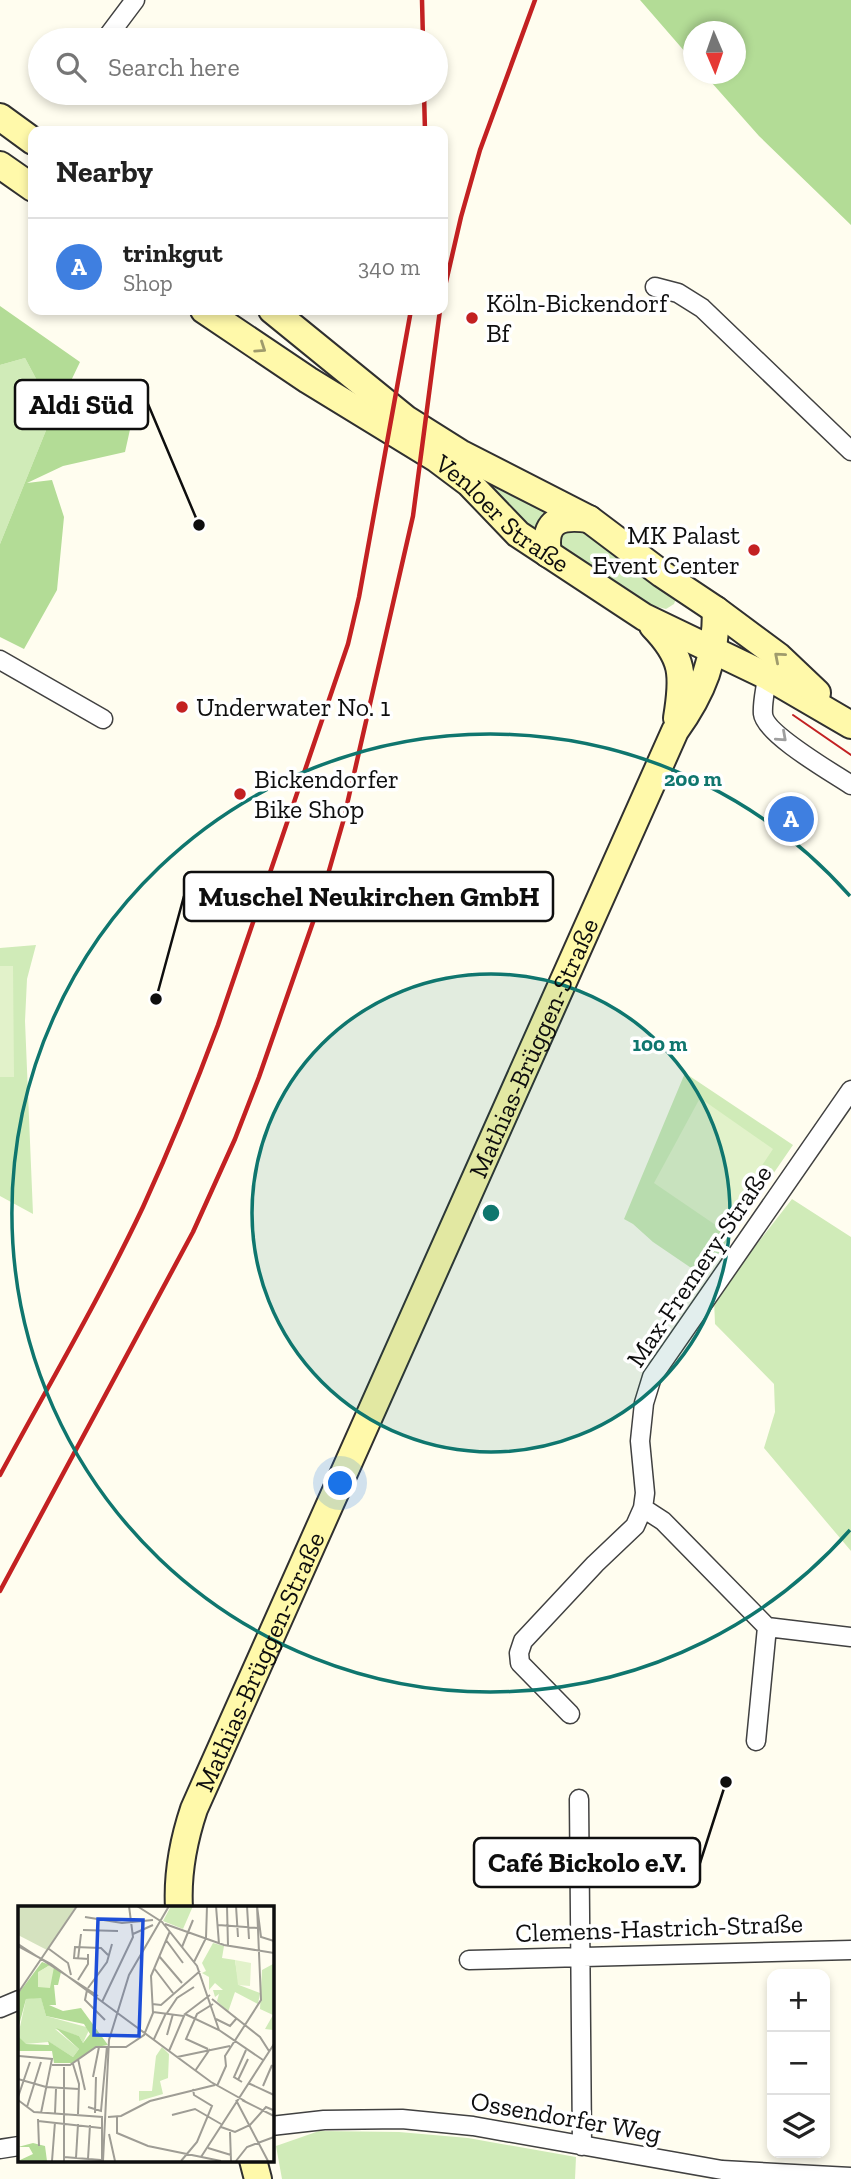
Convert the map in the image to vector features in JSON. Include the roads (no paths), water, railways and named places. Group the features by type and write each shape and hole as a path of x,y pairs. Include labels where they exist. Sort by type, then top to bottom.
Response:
{"main road":[{"path":"0,117 28,137"},
{"path":"0,165 28,185"},
{"name":"Venloer Straße","path":"211,315 308,380 368,414 437,459 469,483 518,534 644,617 767,676 848,723"},
{"name":"Venloer Straße","path":"278,315 386,403 437,439 589,519 778,656 848,723"},
{"path":"548,554 545,538 549,528 557,521 570,517 589,519"},
{"path":"644,617 663,618 675,616 682,611 686,598 683,588"},
{"name":"Mathias-Brüggen-Straße","path":"179,1906 177,1881 181,1852 194,1809 675,731 692,708 708,674 714,652 716,610"},
{"name":"Mathias-Brüggen-Straße","path":"644,617 664,637 677,658 682,688 675,731"},
{"path":"254,2162 258,2179"}],"street":[{"path":"115,28 135,0"},
{"path":"655,287 678,293 702,308 851,451"},
{"path":"0,660 103,719"},
{"path":"767,676 763,713 765,722 786,741 851,785"},
{"name":"Max-Fremery-Straße","path":"643,1508 645,1493 640,1440 644,1402 652,1377 851,1090"},
{"path":"570,1714 520,1663 519,1653 523,1641 595,1564 635,1526 643,1508 663,1521 767,1627 851,1637"},
{"path":"756,1741 767,1627"},
{"path":"579,1799 582,2146"},
{"name":"Clemens-Hastrich-Straße","path":"469,1960 579,1955 851,1950"},
{"path":"0,2008 18,2000"},
{"name":"Ossendorfer Weg","path":"273,2126 324,2120 402,2119 472,2126 722,2170 851,2177"},
{"path":"0,2149 18,2146"}],"tram line":[{"path":"793,715 851,755"}],"railway":[{"path":"422,0 423,28"},
{"path":"448,273 480,150 535,0"},
{"path":"424,105 425,126"},
{"path":"0,1475 92,1308 143,1207 218,1025 348,644 410,315"},
{"path":"0,1591 193,1232 235,1139 259,1077 320,902 343,822 413,516 439,315"}],"place":[{"name":"Köln-Bickendorf Bf","path":"472,318"},
{"name":"Aldi Süd","path":"199,525"},
{"name":"MK Palast Event Center","path":"754,550"},
{"name":"Underwater No. 1","path":"182,707"},
{"name":"Bickendorfer Bike Shop","path":"240,794"},
{"name":"trinkgut","path":"791,819"},
{"name":"Muschel Neukirchen GmbH","path":"156,999"},
{"name":"Café Bickolo e.V.","path":"726,1782"}]}
